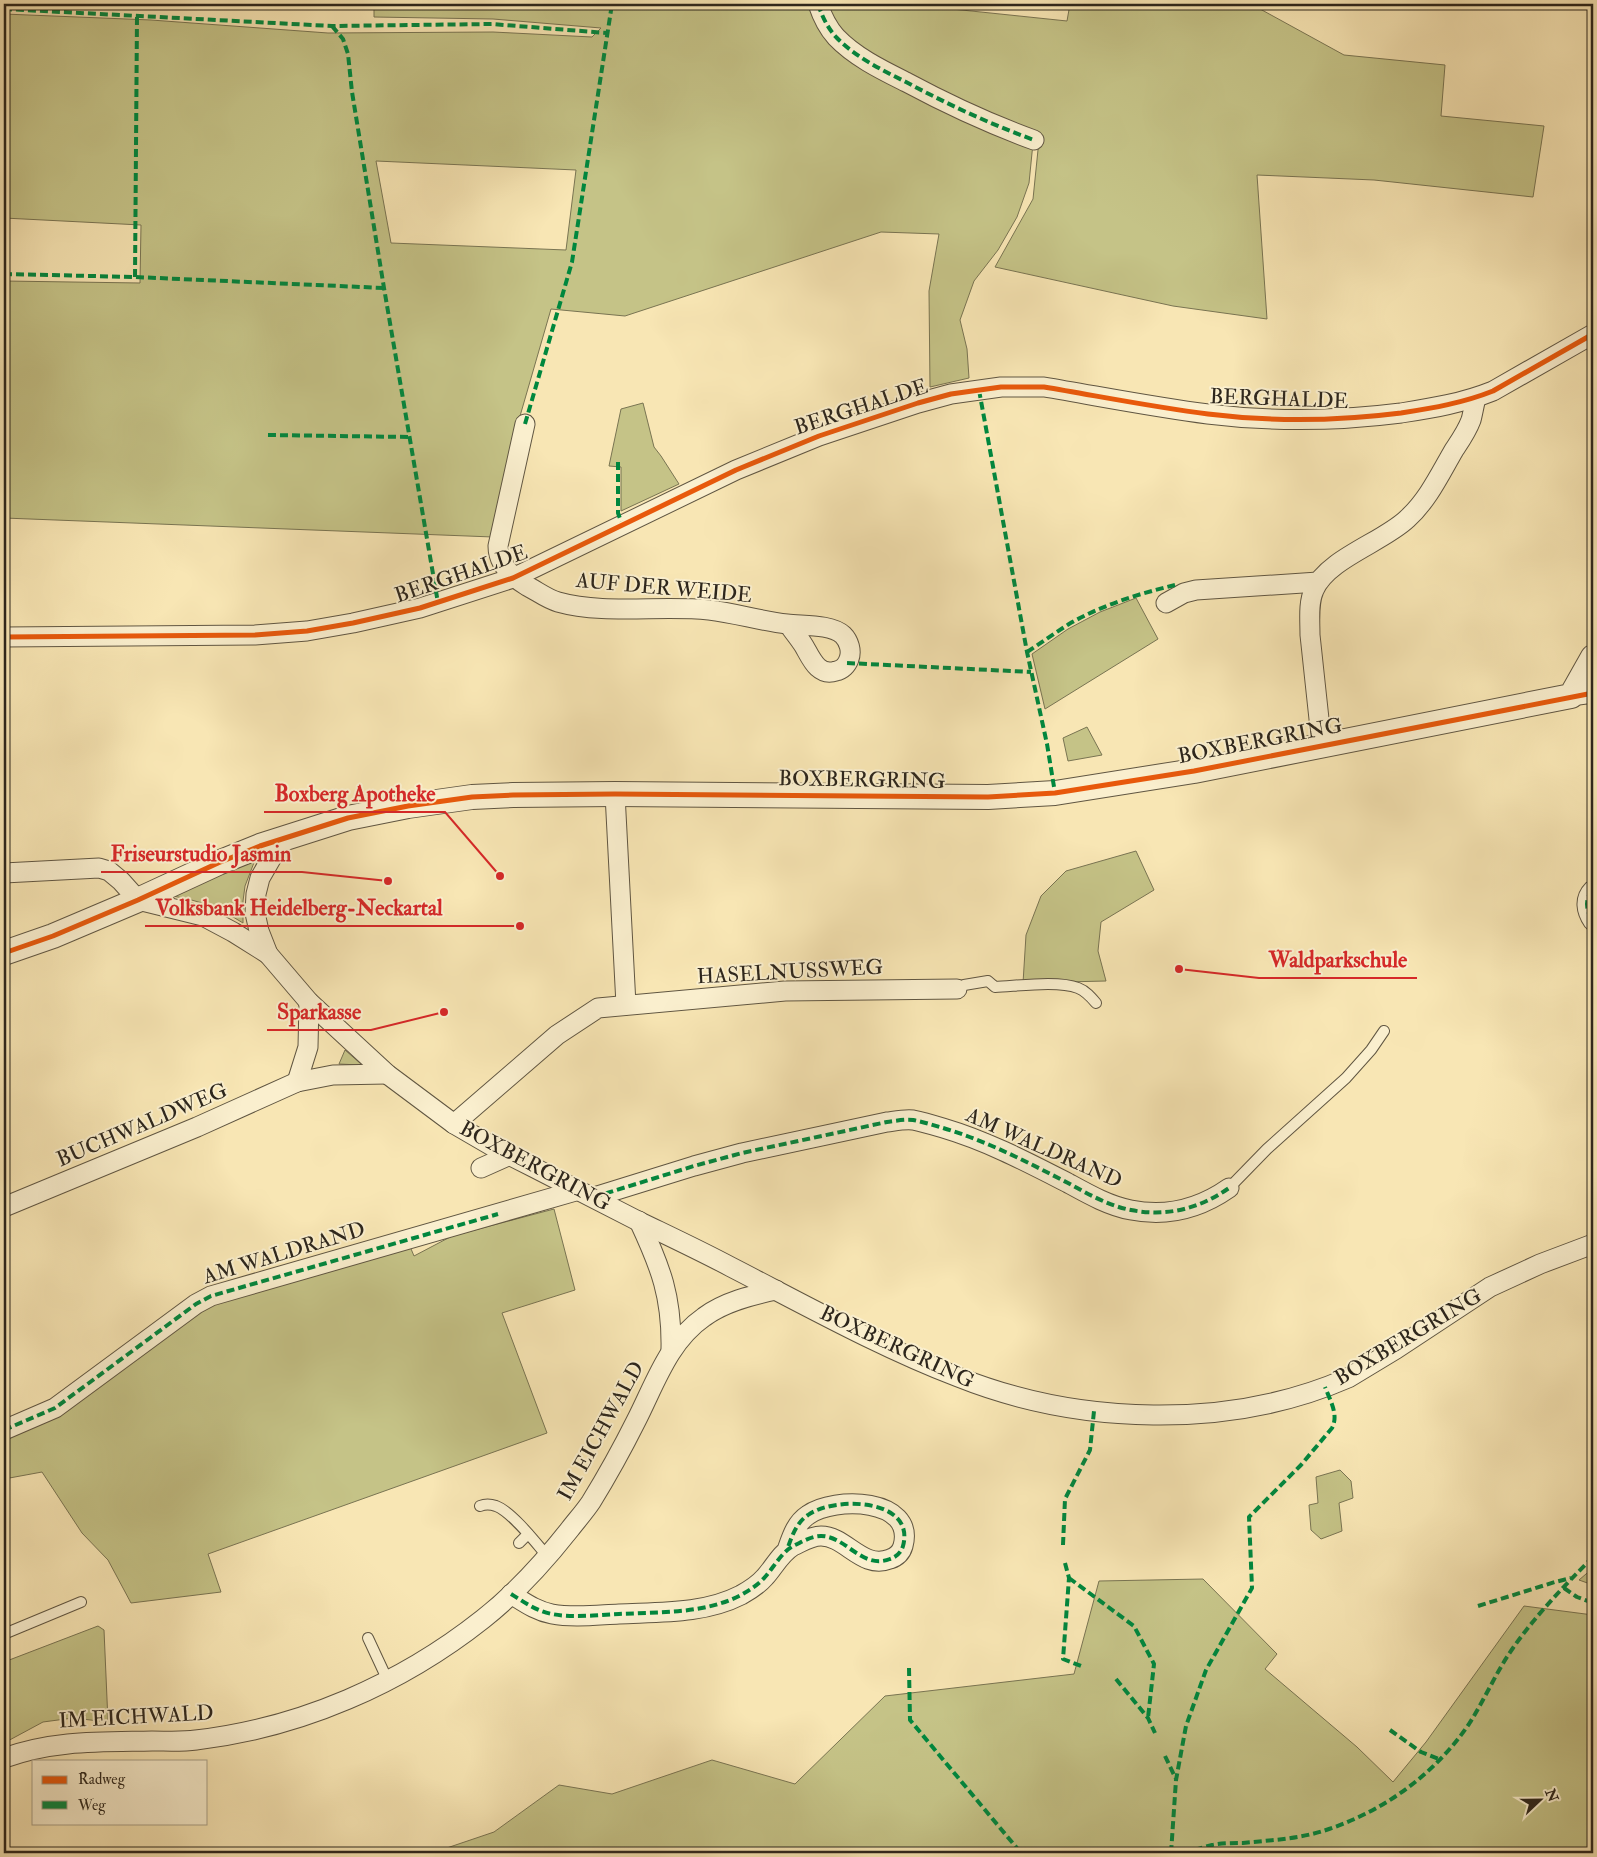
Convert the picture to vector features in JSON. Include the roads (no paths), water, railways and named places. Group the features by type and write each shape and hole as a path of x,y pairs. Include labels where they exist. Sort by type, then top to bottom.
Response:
{"street":[{"path":"818,4 828,27 838,38 855,53 882,70 1008,131 1034,140"},
{"name":"BERGHALDE","path":"4,637 255,635 307,631 420,608 513,578 653,509 765,458 819,436 902,408 951,394 1020,386 1044,387 1209,414 1302,419 1376,416 1429,409 1493,392 1593,334"},
{"path":"1322,746 1310,635 1312,599 1318,582 1332,568 1392,531 1419,507 1428,496 1471,422 1476,398"},
{"path":"513,578 501,562 498,546 525,424"},
{"name":"AUF DER WEIDE","path":"513,578 556,601 587,607 709,610 788,624"},
{"path":"1171,600 1196,590 1285,586 1318,582"},
{"path":"1582,695 1593,657"},
{"name":"BOXBERGRING","path":"138,900 218,863 283,838 348,818 408,806 472,797 615,794 988,797 1055,793 1152,778 1582,695"},
{"path":"615,794 626,1005"},
{"name":"BOXBERGRING","path":"268,954 259,931 255,913 256,894 260,878 283,838"},
{"path":"4,872 98,868 109,872 121,881 138,900 53,936 4,953"},
{"path":"1593,890 1587,898 1588,911 1593,920"},
{"name":"BOXBERGRING","path":"138,900 203,916 268,954 309,1002 387,1074 454,1124 510,1155 897,1351 958,1378 997,1391 1042,1402 1094,1410 1167,1415 1188,1414 1268,1404 1325,1388 1365,1368 1490,1287 1540,1264 1593,1244"},
{"name":"HASELNUSSWEG","path":"454,1124 557,1035 598,1008 785,991 957,989"},
{"path":"296,1082 308,1047 309,1002"},
{"name":"BUCHWALDWEG","path":"4,1207 197,1127 296,1082 333,1075 387,1074"},
{"name":"AM WALDRAND","path":"4,1430 55,1408 196,1304 211,1296 498,1214 742,1153 886,1122 911,1120 929,1123 990,1144 1112,1205 1130,1210 1149,1212 1180,1211 1202,1203 1229,1188"},
{"path":"481,1168 510,1155"},
{"name":"IM EICHWALD","path":"639,1221 664,1281 671,1313 671,1349"},
{"name":"IM EICHWALD","path":"4,1758 24,1750 52,1744 195,1740 251,1730 299,1718 348,1700 388,1681 450,1644 485,1618 512,1594 548,1556 589,1505 634,1424 671,1349 691,1328 717,1309 755,1295 776,1290"},
{"path":"512,1594 542,1612 568,1616 672,1612 712,1607 742,1594 756,1585 787,1550 810,1537 822,1535 836,1540 860,1556 871,1560 886,1560 896,1556 902,1547 902,1528 892,1514 874,1506 856,1503 829,1505 807,1515 793,1533 787,1550"}],"lane":[{"path":"957,989 964,985 988,981 995,987 1060,985 1078,988 1096,1003"},
{"name":"AM WALDRAND","path":"1229,1188 1267,1149 1346,1078 1371,1050 1384,1031"},
{"path":"480,1506 491,1504 501,1508 548,1556"},
{"path":"519,1543 528,1534"},
{"path":"4,1634 81,1602"},
{"path":"368,1638 388,1681"}],"place":[{"name":"Boxberg Apotheke","path":"500,876"},
{"name":"Friseurstudio Jasmin","path":"388,881"},
{"name":"Volksbank Heidelberg-Neckartal","path":"520,926"},
{"name":"Waldparkschule","path":"1179,969"},
{"name":"Sparkasse","path":"444,1012"}]}
